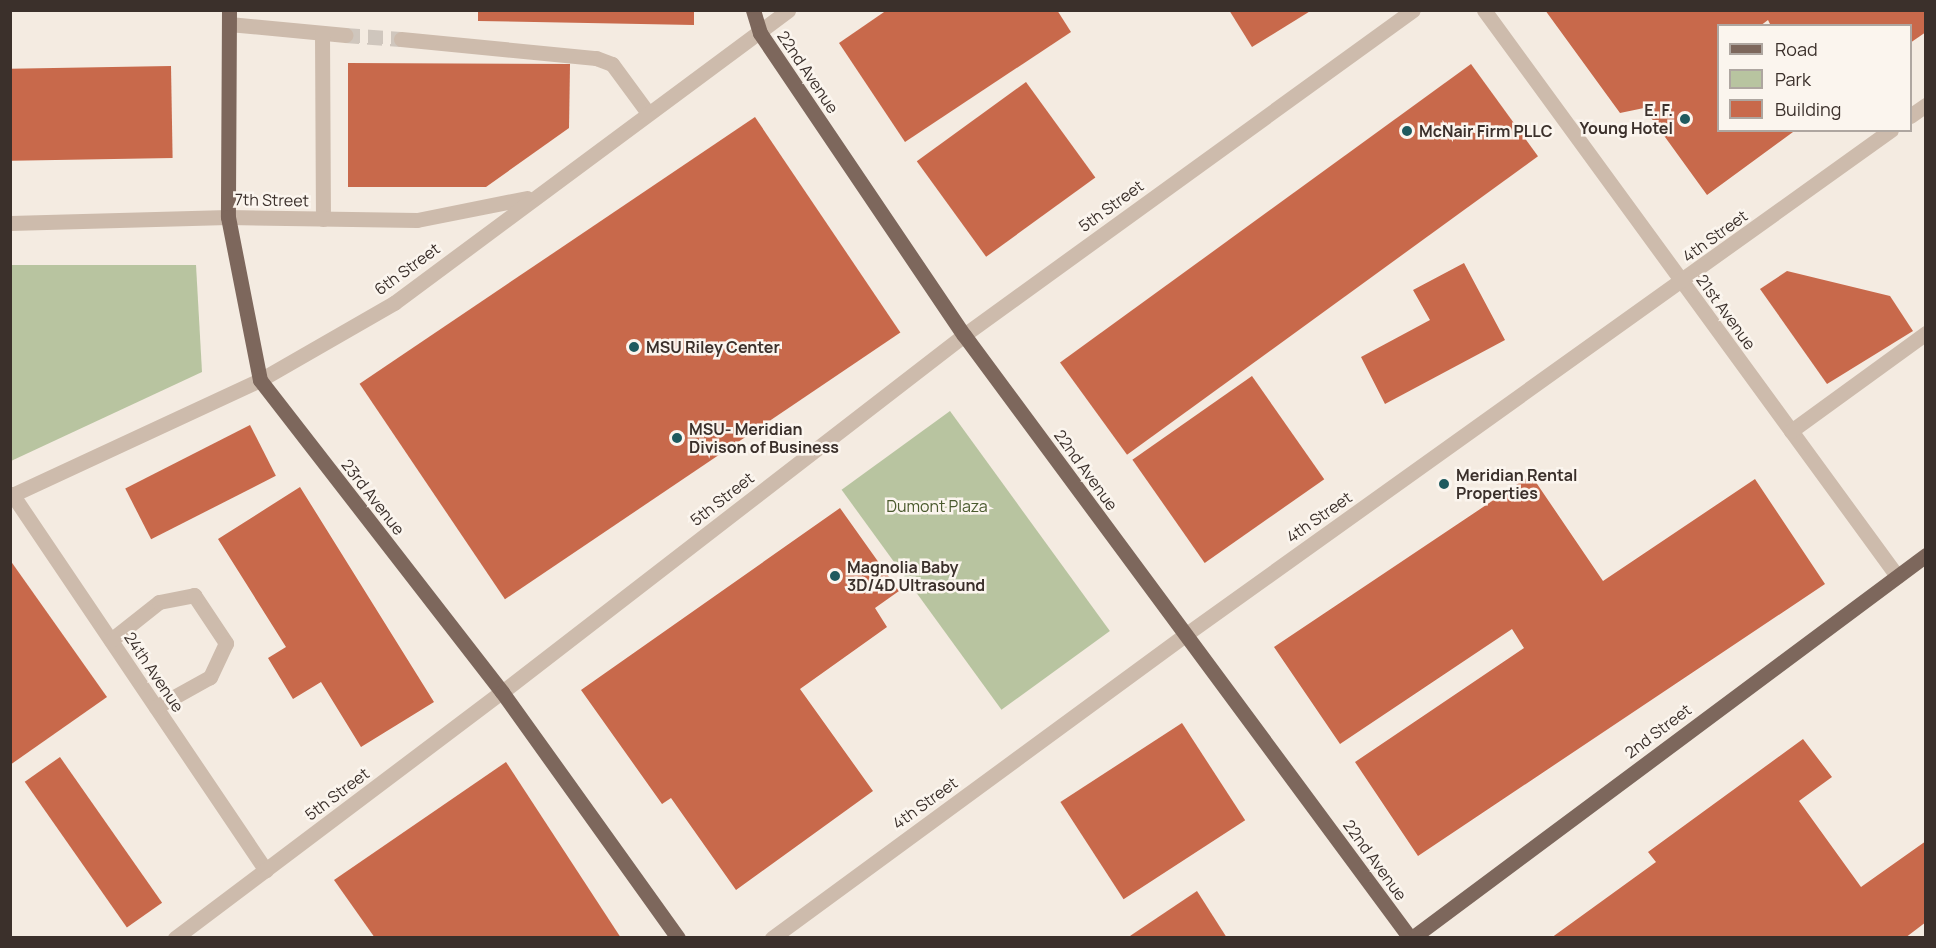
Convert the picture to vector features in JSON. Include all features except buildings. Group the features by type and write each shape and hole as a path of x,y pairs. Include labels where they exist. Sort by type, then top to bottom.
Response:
{"main road":[{"name":"22nd Avenue","path":"753,10 760,33 964,334 1411,938"},
{"name":"23rd Avenue","path":"229,17 228,217 260,380 502,692 678,938"},
{"name":"2nd Street","path":"1411,938 1926,555"}],"street":[{"name":"6th Street","path":"11,495 260,380 394,303 531,198 760,33 788,10"},
{"name":"5th Street","path":"175,938 502,692 964,334 1413,10"},
{"name":"21st Avenue","path":"1484,10 1897,576"},
{"path":"229,17 322,34 345,35"},
{"path":"322,34 323,219"},
{"path":"401,39 596,58 612,64 648,113"},
{"path":"1912,115 1926,105"},
{"name":"4th Street","path":"772,938 1185,635 1682,282 1888,132"},
{"name":"7th Street","path":"10,223 228,217 417,220 531,198"},
{"path":"1791,431 1926,333"},
{"name":"24th Avenue","path":"11,495 266,870"},
{"path":"111,640 159,602 194,595 226,644 210,677 156,707"}],"green space":[{"path":"10,265 196,265 202,372 11,461"},
{"name":"Dumont Plaza","path":"950,411 1110,631 1001,710 842,490"}],"tunnel":[{"path":"345,35 401,39"}],"place":[{"name":"E. F. Young Hotel","path":"1685,119"},
{"name":"McNair Firm PLLC","path":"1407,131"},
{"name":"MSU Riley Center","path":"634,347"},
{"name":"MSU- Meridian Divison of Business","path":"677,438"},
{"name":"Meridian Rental Properties","path":"1444,484"},
{"name":"Magnolia Baby 3D/4D Ultrasound","path":"835,576"}]}
